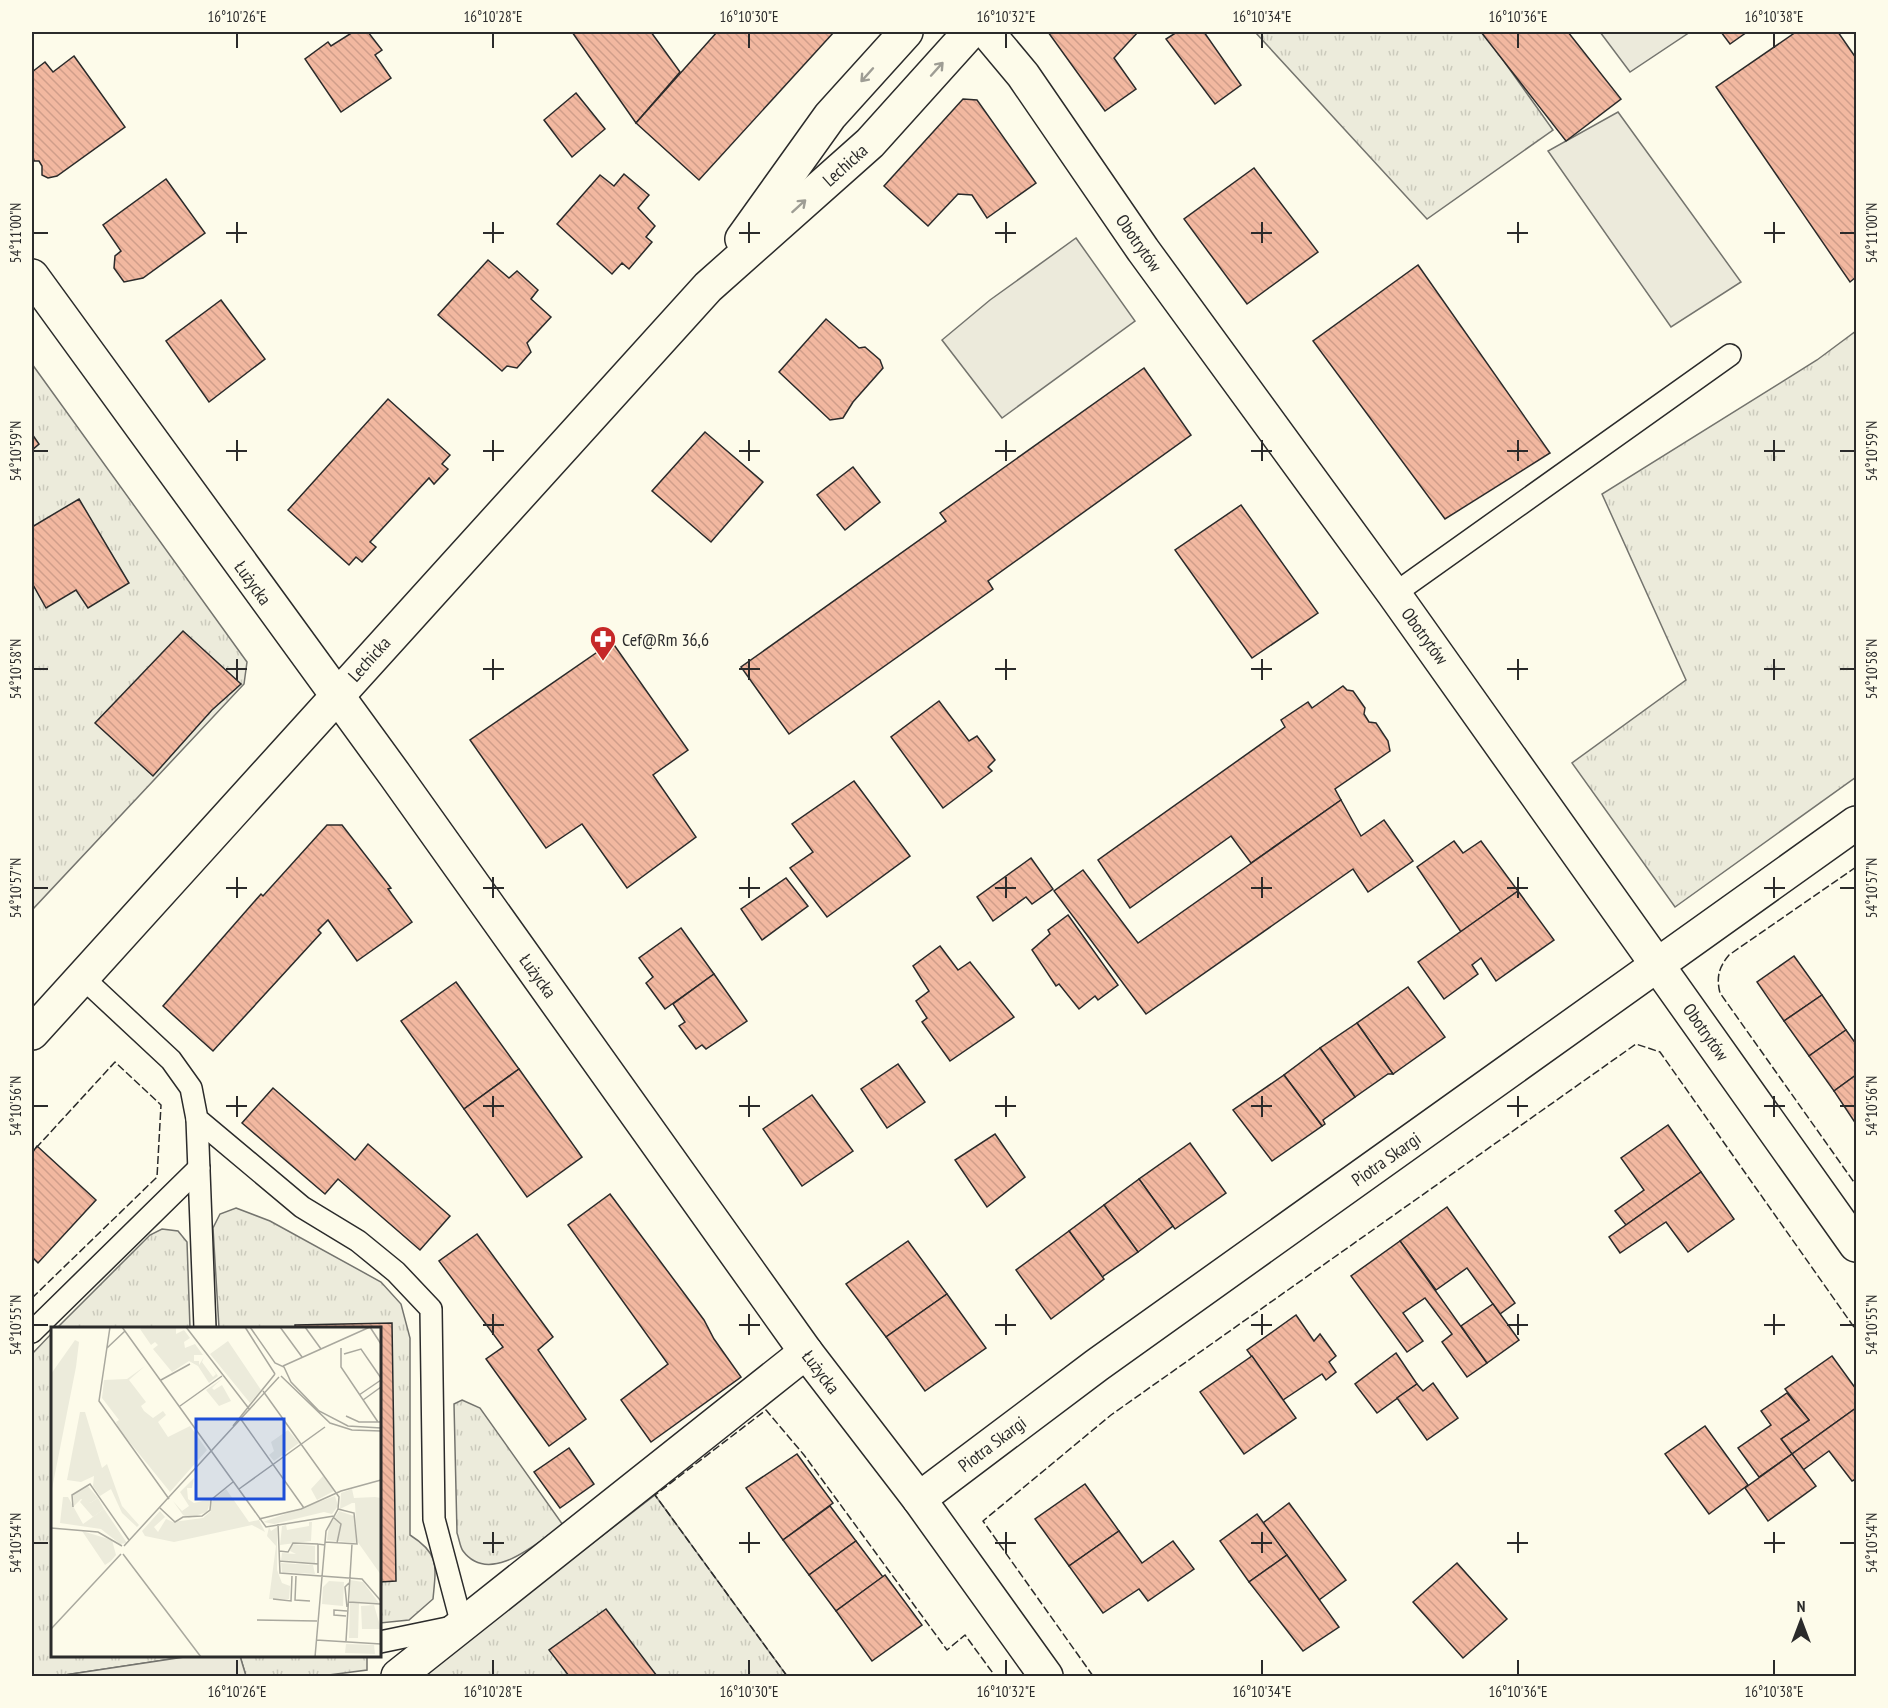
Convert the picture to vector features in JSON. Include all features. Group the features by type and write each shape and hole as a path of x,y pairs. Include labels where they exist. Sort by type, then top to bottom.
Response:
{"street":[{"name":"Lechicka","path":"708,287 830,116 906,32"},
{"name":"Lechicka","path":"32,1033 708,287 870,143 970,32"},
{"name":"Obotrytów","path":"987,32 1023,75 1143,250 1395,594 1857,1245"},
{"name":"Łużycka","path":"32,276 806,1352 919,1499 1046,1677"},
{"name":"Piotra Skargi","path":"919,1499 1097,1365 1857,823"},
{"path":"395,1676 806,1352"}],"lane":[{"path":"1395,594 1730,355"},
{"path":"82,977 171,1060 191,1088 197,1119 205,1327"},
{"path":"197,1119 302,1207 358,1241 396,1272 431,1309 434,1519 462,1625 381,1642"},
{"path":"32,1332 199,1168"}],"green space":[{"path":"1255,32 1483,32 1553,130 1427,219"},
{"path":"1856,331 1856,777 1675,907 1572,763 1686,680 1602,494 1817,360"},
{"path":"32,364 247,662 244,684 32,910"},
{"path":"236,1208 270,1221 381,1282 401,1304 410,1338 410,1535 427,1548 435,1569 433,1599 409,1620 381,1623 381,1327 219,1327 213,1228 220,1214"},
{"path":"162,1229 178,1231 187,1242 190,1327 58,1327 150,1235"},
{"path":"51,1334 51,1657 184,1657 58,1676 32,1676 32,1354"},
{"path":"462,1400 480,1408 563,1525 528,1550 500,1563 487,1564 474,1561 463,1551 457,1533 454,1404"},
{"path":"655,1495 787,1676 420,1676"},
{"path":"240,1657 367,1657 367,1670 321,1676 246,1676"}],"shaded area":[{"path":"1600,32 1690,32 1630,72"},
{"path":"1618,112 1741,282 1671,327 1548,151"},
{"path":"1076,238 1135,321 1002,418 942,340 990,300"},
{"path":"184,1657 240,1657 246,1676 58,1676"}],"building":[{"path":"353,32 368,32 382,50 375,55 391,78 341,112 305,59 328,42 331,46"},
{"path":"572,32 651,32 680,72 636,123"},
{"path":"717,32 834,32 699,180 636,123"},
{"path":"1048,32 1138,32 1114,58 1136,89 1105,111"},
{"path":"1177,32 1204,32 1241,85 1215,104 1166,39"},
{"path":"1481,32 1568,32 1621,99 1566,141"},
{"path":"1721,32 1747,32 1730,44"},
{"path":"1796,32 1838,32 1856,58 1856,277 1850,282 1716,87"},
{"path":"74,56 125,127 57,176 48,178 42,175 42,166 39,161 34,161 32,152 32,72 45,62 53,72"},
{"path":"576,93 605,129 572,157 544,120"},
{"path":"963,99 977,100 1036,183 987,218 972,195 958,194 928,226 884,186"},
{"path":"1254,168 1318,252 1247,304 1184,219"},
{"path":"624,174 649,195 638,208 655,226 646,237 652,242 629,269 622,263 612,274 557,224 600,175 614,186"},
{"path":"166,179 205,233 143,278 124,282 114,268 115,256 121,251 103,225"},
{"path":"488,260 509,278 517,271 538,290 531,299 551,317 527,343 531,352 517,368 507,366 502,371 438,315"},
{"path":"1418,265 1550,453 1445,519 1313,341"},
{"path":"221,300 265,359 209,402 166,341"},
{"path":"826,319 859,348 865,347 880,360 883,368 853,402 843,418 830,420 779,372"},
{"path":"1144,368 1191,435 988,581 993,589 789,734 741,667 946,521 940,513"},
{"path":"388,399 450,455 442,464 448,469 434,484 429,478 370,542 376,547 362,562 356,557 349,565 288,510"},
{"path":"705,432 763,482 711,542 652,491"},
{"path":"32,434 39,444 32,450"},
{"path":"853,467 880,502 845,530 817,495"},
{"path":"79,499 129,583 88,608 76,590 46,608 32,583 32,527"},
{"path":"1241,505 1318,613 1252,658 1175,550"},
{"path":"183,631 241,684 212,710 153,776 95,723"},
{"path":"612,642 688,750 653,775 696,837 627,888 582,824 546,848 470,740"},
{"path":"1343,686 1353,691 1365,708 1364,714 1369,722 1376,723 1388,741 1390,751 1335,789 1341,800 1251,863 1231,836 1130,908 1098,860 1285,727 1281,720 1308,702 1312,708"},
{"path":"939,701 969,741 977,736 995,760 988,767 992,771 943,808 891,737"},
{"path":"854,781 910,856 827,917 790,868 813,852 792,824"},
{"path":"1341,800 1361,836 1384,820 1413,861 1368,892 1353,869 1146,1014 1054,891 1083,870 1138,943"},
{"path":"327,825 342,825 391,888 388,889 412,922 357,961 328,920 318,930 321,933 213,1051 163,1006 261,894 263,896"},
{"path":"1454,841 1463,853 1481,841 1518,891 1461,932 1417,867"},
{"path":"1031,858 1053,889 1032,904 1026,897 993,921 977,897"},
{"path":"786,878 808,906 762,940 741,909"},
{"path":"1518,891 1554,940 1496,981 1481,958 1472,965 1478,974 1444,999 1418,962"},
{"path":"1068,915 1118,985 1098,1000 1095,996 1079,1009 1059,984 1056,986 1032,950 1050,934 1048,930"},
{"path":"681,928 714,974 665,1009 646,983 653,977 639,958"},
{"path":"940,946 958,970 970,962 1014,1017 950,1061 922,1022 927,1018 916,1001 929,991 913,966"},
{"path":"1794,956 1822,995 1784,1021 1757,982"},
{"path":"714,974 747,1021 706,1049 702,1045 696,1049 679,1026 685,1022 673,1004"},
{"path":"456,982 519,1069 464,1109 401,1021"},
{"path":"1408,987 1445,1037 1393,1074 1357,1023"},
{"path":"1822,995 1846,1030 1809,1056 1784,1021"},
{"path":"1357,1023 1393,1074 1388,1074 1355,1097 1320,1048"},
{"path":"1846,1030 1856,1044 1856,1075 1834,1091 1809,1056"},
{"path":"1320,1048 1355,1097 1323,1120 1325,1124 1322,1126 1284,1075"},
{"path":"898,1064 925,1102 887,1128 861,1089"},
{"path":"519,1069 582,1157 527,1197 464,1109"},
{"path":"1284,1075 1322,1126 1272,1161 1233,1110"},
{"path":"1856,1075 1856,1124 1834,1091"},
{"path":"273,1088 355,1160 368,1144 450,1216 420,1250 338,1179 325,1194 242,1123"},
{"path":"812,1095 853,1151 802,1186 763,1129"},
{"path":"1668,1125 1701,1172 1626,1225 1615,1211 1644,1190 1621,1158"},
{"path":"995,1134 1025,1177 987,1207 955,1160"},
{"path":"1190,1143 1226,1193 1175,1229 1139,1179"},
{"path":"37,1146 96,1200 38,1263 32,1257 32,1153"},
{"path":"1701,1172 1734,1219 1688,1252 1666,1222 1620,1253 1609,1237"},
{"path":"1139,1179 1173,1226 1138,1252 1104,1205"},
{"path":"610,1194 704,1320 714,1339 741,1377 651,1442 621,1400 668,1364 568,1225"},
{"path":"1104,1205 1138,1252 1102,1277 1069,1231"},
{"path":"1447,1207 1515,1303 1500,1314 1467,1268 1436,1290 1400,1241"},
{"path":"1069,1231 1104,1279 1051,1319 1016,1270"},
{"path":"477,1234 553,1337 538,1350 586,1419 549,1446 486,1359 503,1347 439,1261"},
{"path":"908,1241 947,1294 886,1337 846,1284"},
{"path":"1400,1241 1487,1363 1467,1377 1442,1342 1452,1334 1425,1298 1403,1313 1423,1341 1407,1352 1351,1276"},
{"path":"947,1294 986,1348 925,1391 886,1337"},
{"path":"1493,1304 1519,1340 1487,1363 1461,1326"},
{"path":"1296,1315 1314,1341 1320,1334 1336,1356 1329,1362 1336,1372 1326,1380 1322,1374 1283,1400 1247,1350"},
{"path":"392,1323 396,1581 381,1582 381,1327 295,1327 295,1325"},
{"path":"1396,1353 1417,1384 1377,1413 1355,1384"},
{"path":"1252,1356 1296,1418 1244,1454 1200,1392"},
{"path":"1832,1356 1856,1389 1856,1408 1792,1454 1781,1439 1809,1420 1785,1389"},
{"path":"1433,1383 1458,1418 1427,1440 1397,1398 1417,1384 1423,1391"},
{"path":"1787,1393 1809,1420 1781,1439 1792,1454 1759,1477 1738,1448 1771,1425 1761,1411"},
{"path":"1856,1408 1856,1479 1852,1481 1829,1451 1803,1470 1792,1454"},
{"path":"1705,1426 1748,1485 1709,1514 1665,1454"},
{"path":"569,1448 594,1484 560,1508 534,1472"},
{"path":"797,1454 833,1503 783,1540 746,1488"},
{"path":"1792,1454 1816,1486 1768,1521 1745,1488"},
{"path":"1085,1484 1119,1531 1069,1566 1035,1519"},
{"path":"1289,1503 1346,1580 1319,1600 1263,1523"},
{"path":"830,1506 856,1541 809,1575 783,1540"},
{"path":"1257,1514 1287,1555 1249,1582 1220,1541"},
{"path":"1119,1531 1142,1563 1173,1541 1194,1569 1148,1601 1139,1589 1103,1613 1069,1566"},
{"path":"856,1541 883,1577 836,1611 809,1575"},
{"path":"1287,1555 1339,1627 1303,1651 1249,1582"},
{"path":"1457,1563 1507,1619 1463,1658 1413,1602"},
{"path":"885,1575 922,1625 872,1661 836,1611"},
{"path":"606,1609 657,1676 569,1676 549,1650"}],"fence":[{"path":"1856,867 1729,955 1718,977 1720,993 1856,1185"},
{"path":"1093,1676 983,1521 1111,1415 1636,1044 1660,1052 1856,1330"},
{"path":"32,1298 157,1177 161,1105 115,1062 36,1148"},
{"path":"787,1676 655,1495 766,1410 804,1455 947,1650 965,1635 995,1676"}],"place":[{"name":"Cef@Rm 36,6","path":"603,662"}]}
